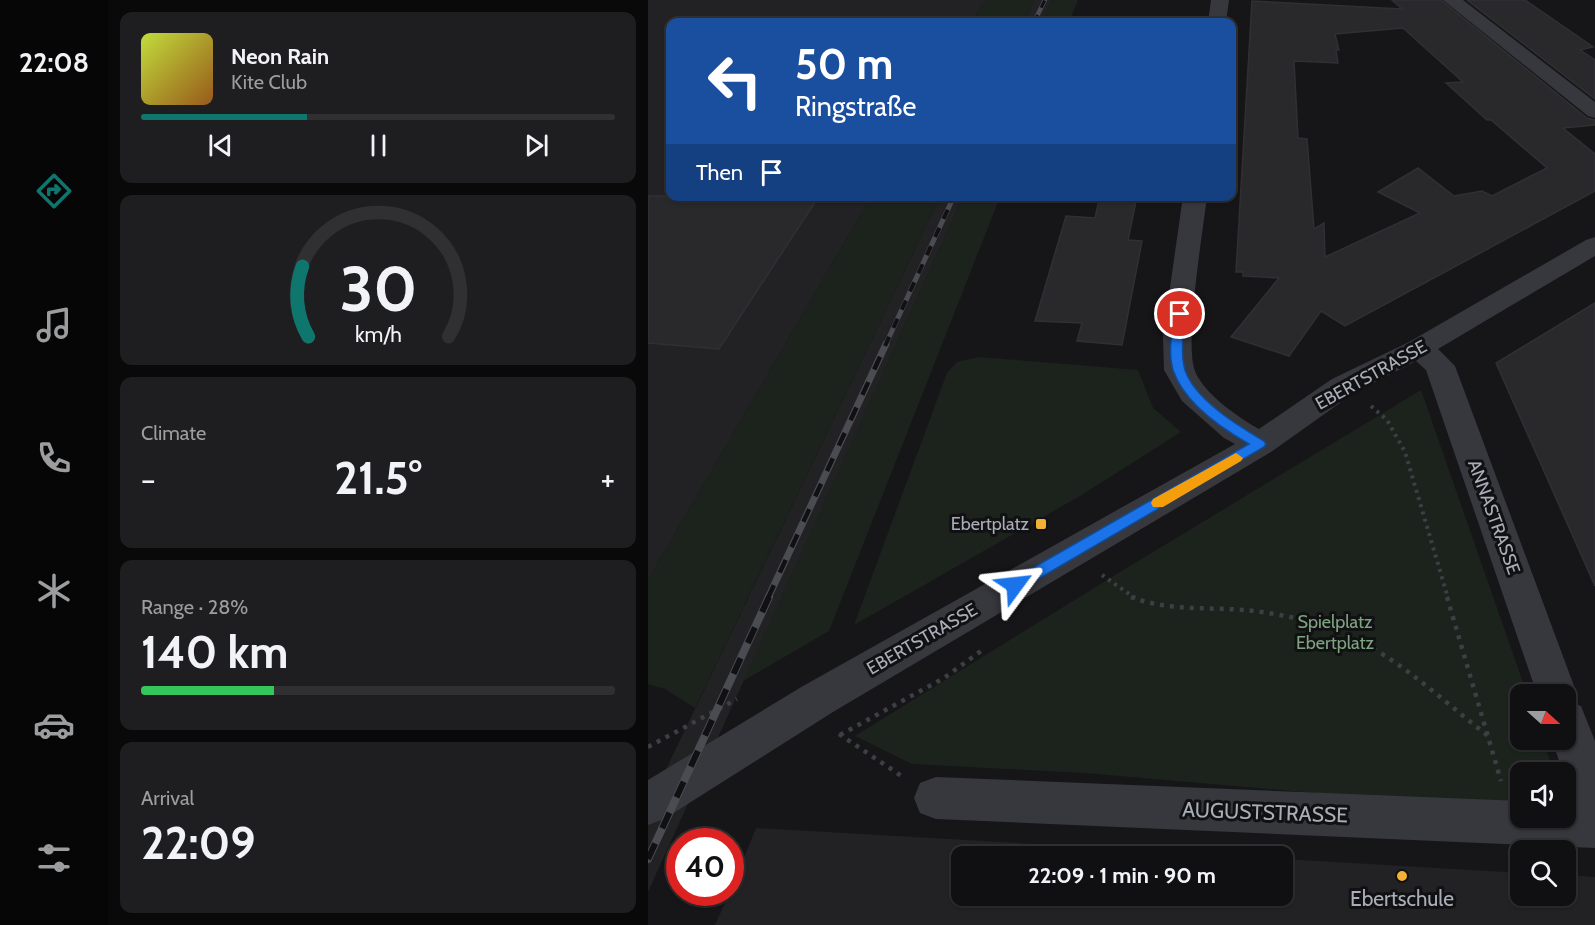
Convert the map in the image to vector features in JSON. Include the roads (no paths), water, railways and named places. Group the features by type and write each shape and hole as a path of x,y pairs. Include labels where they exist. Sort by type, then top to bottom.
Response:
{"street":[{"path":"1218,18 1220,0"},
{"path":"1452,0 1595,112"},
{"path":"1194,201 1177,338 1179,370 1193,394 1235,430 1260,444"},
{"name":"EBERTSTRASSE","path":"648,804 818,699 1260,444 1343,386 1419,348 1595,245"},
{"name":"ANNASTRASSE","path":"1419,348 1440,366 1553,684"},
{"path":"1576,747 1595,800"},
{"name":"AUGUSTSTRASSE","path":"936,798 1595,826"}],"railway":[{"path":"1036,18 1045,0"},
{"path":"885,346 952,201"},
{"path":"768,598 886,344"},
{"path":"648,859 769,597"}],"place":[{"name":"Ebertplatz","path":"1041,524"},
{"name":"Ebertschule","path":"1402,876"}],"park label":[{"name":"Spielplatz Ebertplatz","path":"1335,632"}]}
